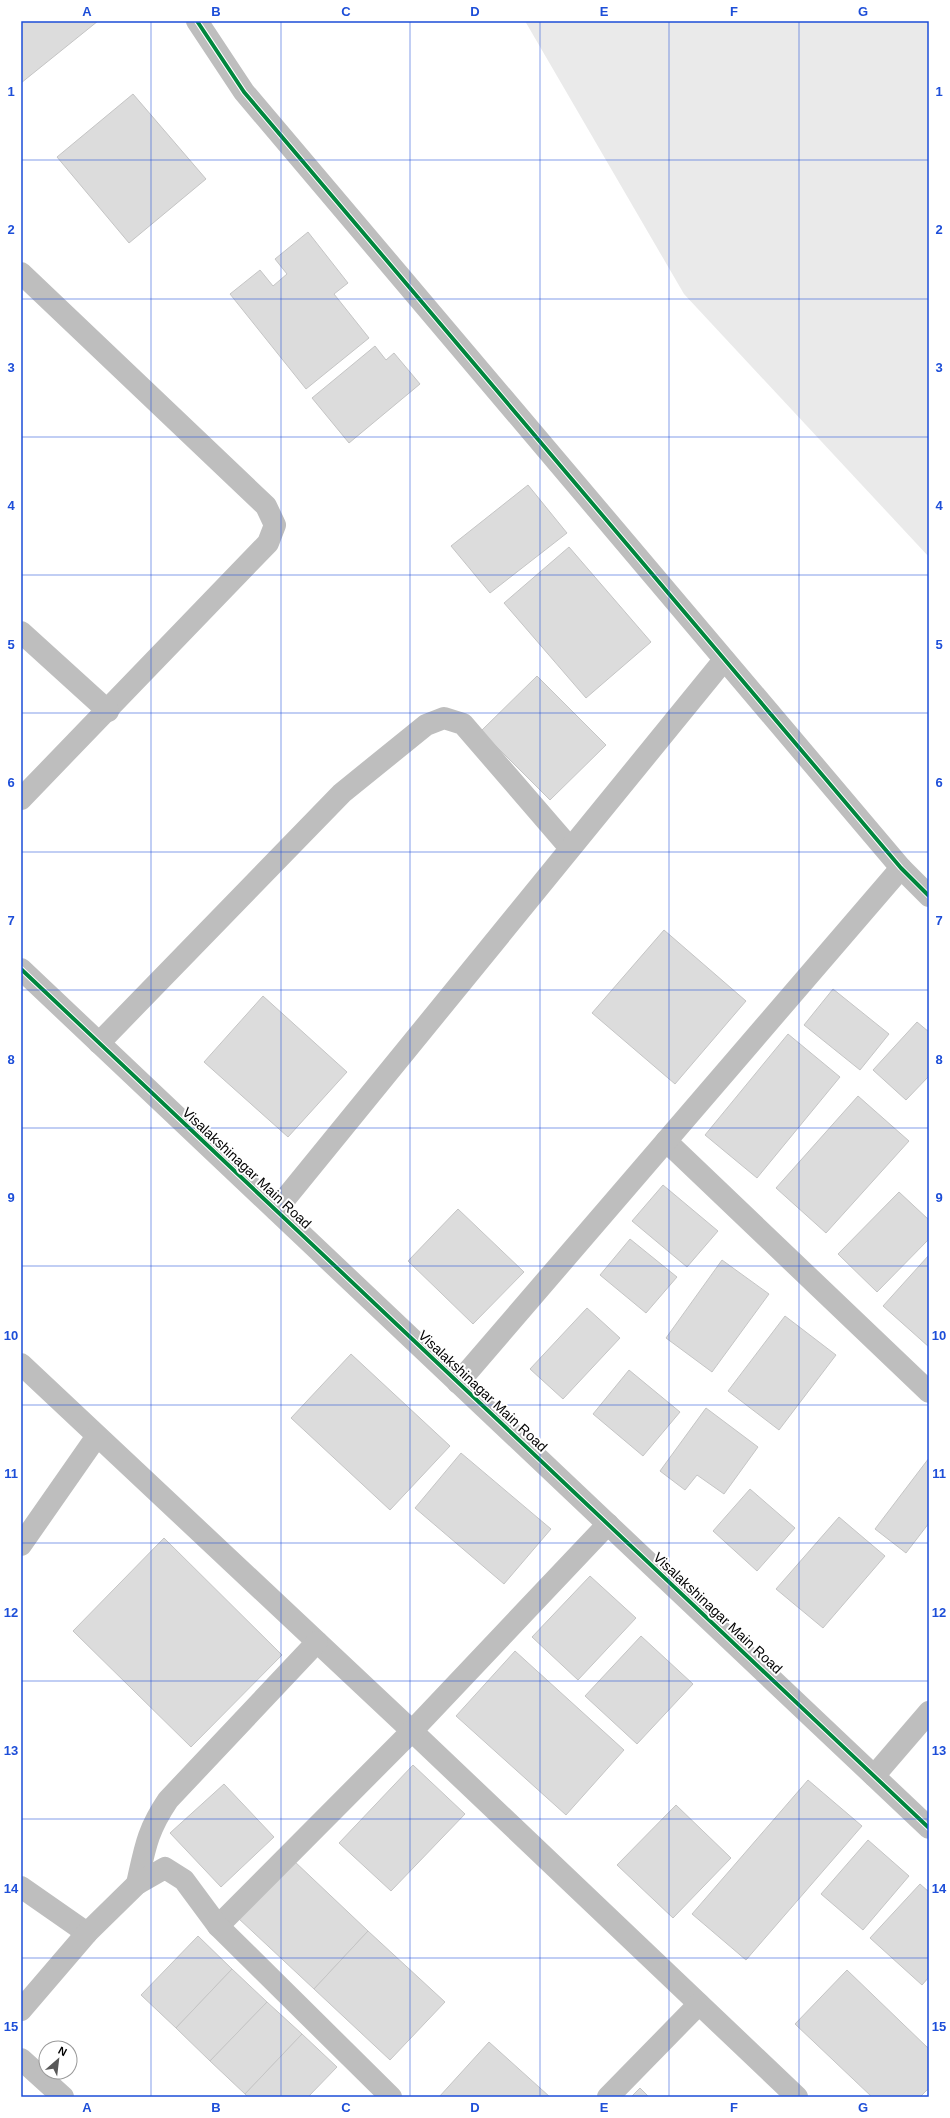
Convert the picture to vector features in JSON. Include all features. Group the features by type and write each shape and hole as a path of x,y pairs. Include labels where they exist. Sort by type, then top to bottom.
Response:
{"street":[{"path":"198,21 244,92 901,868 929,896"},
{"path":"21,273 266,506 275,525 268,543 108,711 21,799"},
{"path":"21,632 108,711"},
{"path":"276,1210 724,660"},
{"path":"99,1043 342,793 426,725 444,718 463,724 570,848"},
{"path":"458,1383 901,868"},
{"name":"Visalakshinagar Main Road","path":"21,969 929,1828"},
{"path":"666,1141 929,1392"},
{"path":"21,1364 412,1731 797,2097"},
{"path":"21,1545 97,1436"},
{"path":"218,1926 412,1731 608,1524"},
{"path":"138,1884 147,1837 168,1800 317,1642"},
{"path":"874,1776 929,1712"},
{"path":"21,2010 87,1933 138,1884 165,1868 184,1880 218,1926 391,2097"},
{"path":"21,1887 87,1933"},
{"path":"608,2097 699,2004"},
{"path":"21,2058 63,2097"}],"shaded area":[{"path":"525,21 929,21 929,557 684,294"}],"building":[{"path":"21,21 98,21 21,83"},
{"path":"133,94 206,179 129,243 57,157"},
{"path":"308,232 348,283 334,294 369,338 306,389 230,294 260,270 273,286 287,274 275,259"},
{"path":"375,346 386,360 394,353 420,384 349,443 312,398"},
{"path":"528,485 567,533 490,593 451,546"},
{"path":"569,547 651,642 586,698 504,603"},
{"path":"537,676 606,745 550,800 481,731"},
{"path":"664,930 746,1001 675,1084 592,1013"},
{"path":"833,989 889,1034 860,1070 804,1025"},
{"path":"263,996 347,1072 288,1137 204,1062"},
{"path":"917,1022 929,1032 929,1076 906,1100 873,1070"},
{"path":"788,1034 840,1077 757,1178 705,1135"},
{"path":"858,1096 909,1141 826,1233 776,1188"},
{"path":"663,1185 718,1231 687,1267 632,1221"},
{"path":"899,1192 929,1220 929,1239 877,1292 838,1254"},
{"path":"458,1209 524,1272 473,1324 408,1261"},
{"path":"630,1239 677,1277 646,1313 600,1275"},
{"path":"929,1255 929,1347 883,1306"},
{"path":"722,1260 769,1294 712,1372 666,1338"},
{"path":"587,1308 620,1338 563,1399 530,1369"},
{"path":"785,1316 836,1355 779,1430 728,1391"},
{"path":"351,1354 450,1446 390,1510 291,1418"},
{"path":"629,1370 680,1412 643,1456 593,1414"},
{"path":"706,1408 758,1447 724,1494 697,1475 685,1490 660,1471"},
{"path":"461,1453 551,1529 504,1584 415,1508"},
{"path":"929,1458 929,1523 906,1553 875,1529"},
{"path":"750,1489 795,1528 757,1571 713,1531"},
{"path":"839,1517 885,1556 823,1628 776,1589"},
{"path":"164,1538 282,1655 191,1747 73,1631"},
{"path":"590,1576 636,1618 578,1680 532,1637"},
{"path":"641,1636 693,1684 637,1744 585,1696"},
{"path":"515,1651 624,1750 566,1815 456,1716"},
{"path":"413,1765 465,1814 391,1891 339,1843"},
{"path":"808,1780 862,1826 746,1960 692,1914"},
{"path":"224,1784 274,1837 221,1887 170,1833"},
{"path":"676,1805 731,1858 673,1918 617,1865"},
{"path":"868,1840 909,1876 863,1930 821,1894"},
{"path":"293,1860 368,1931 314,1989 238,1918"},
{"path":"920,1884 929,1892 929,1977 922,1985 870,1938"},
{"path":"368,1931 445,2002 390,2060 314,1989"},
{"path":"198,1936 232,1969 176,2028 141,1995"},
{"path":"232,1969 267,2002 210,2061 176,2028"},
{"path":"847,1970 929,2049 929,2088 920,2097 872,2097 795,2024"},
{"path":"267,2002 302,2034 245,2094 210,2061"},
{"path":"302,2034 337,2067 308,2097 248,2097 245,2094"},
{"path":"489,2042 550,2097 439,2097"},
{"path":"640,2088 649,2097 631,2097"}],"cycle path":[{"path":"197,21 244,92 901,868 929,896"},
{"path":"21,969 929,1828"}]}
